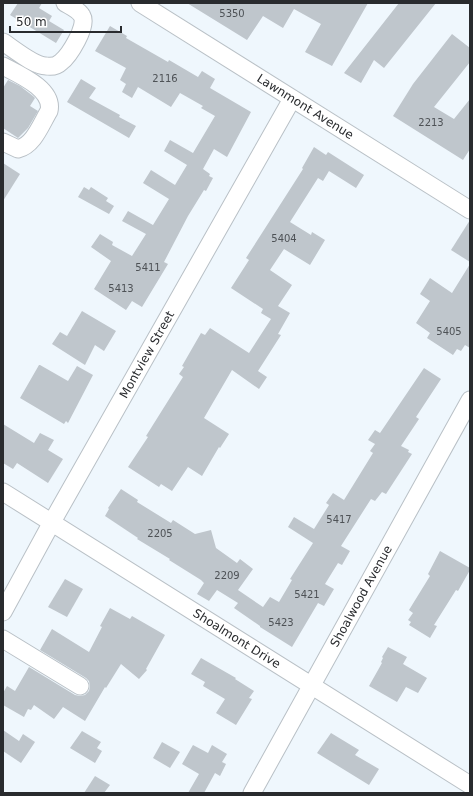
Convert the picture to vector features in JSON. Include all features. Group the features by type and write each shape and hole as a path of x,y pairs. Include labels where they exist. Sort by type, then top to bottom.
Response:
{"street":[{"path":"3,42 44,66 53,66 60,63 67,55 82,29 84,22 82,16 65,3"},
{"name":"Lawnmont Avenue","path":"140,3 470,210"},
{"path":"3,66 34,83 48,99 50,107 30,142 25,147 18,149 3,142"},
{"name":"Montview Street","path":"3,612 52,522 292,99"},
{"name":"Shoalwood Avenue","path":"252,793 470,400"},
{"name":"Shoalmont Drive","path":"3,492 470,785"},
{"path":"3,639 80,686"}],"building":[{"path":"18,3 42,3 39,8 52,16 49,21 64,30 56,43 10,15"},
{"path":"187,3 368,3 332,66 305,52 321,24 294,9 283,28 263,16 247,40"},
{"path":"399,3 436,3 384,68 374,60 361,83 344,73"},
{"path":"110,26 127,36 126,38 198,77 202,71 215,79 210,88 251,112 227,157 214,149 203,169 213,178 206,191 204,190 188,216 164,262 168,264 142,307 132,301 126,310 94,289 111,261 91,247 100,234 113,242 112,245 132,256 146,234 122,221 128,211 153,225 169,199 143,183 151,170 175,185 187,165 164,151 170,140 193,153 215,116 201,108 203,106 180,93 171,107 138,87 132,98 122,92 126,84 120,80 126,68 95,51"},
{"path":"452,34 470,48 470,62 434,107 454,119 470,99 470,149 463,160 393,116 413,84"},
{"path":"81,79 96,88 89,98 120,115 119,117 136,126 129,138 67,102"},
{"path":"8,80 20,86 35,98 30,106 38,111 28,128 18,138 3,128 3,88"},
{"path":"314,147 326,155 328,152 364,175 356,188 329,171 323,181 318,178 290,222 311,235 312,232 325,240 310,265 284,249 270,270 292,285 278,306 290,313 278,334 281,335 258,371 267,377 259,389 232,370 204,418 229,434 220,448 219,447 202,476 188,467 172,491 161,484 159,487 128,467 148,437 146,436 183,377 179,374 184,367 182,366 201,333 205,335 210,328 249,353 271,319 261,313 263,309 231,288 249,260 246,258 303,169 302,168"},
{"path":"3,163 20,174 3,201"},
{"path":"84,187 89,190 91,187 108,198 106,201 114,206 109,214 78,197"},
{"path":"470,220 470,262 451,250"},
{"path":"470,264 470,348 465,345 461,351 457,349 453,355 427,338 430,333 416,323 430,301 420,294 430,278 452,293"},
{"path":"82,311 116,331 104,351 95,345 85,365 52,344 60,332 67,336"},
{"path":"39,365 68,381 77,366 93,375 68,423 66,421 64,424 20,398"},
{"path":"424,368 441,379 416,417 419,419 401,446 409,450 408,452 412,454 386,494 382,492 375,501 371,499 341,546 350,551 342,565 338,563 325,584 334,589 324,606 318,603 292,647 260,627 234,608 238,603 217,590 209,601 197,594 204,583 201,580 137,539 138,538 105,516 109,509 108,508 121,489 138,500 137,502 171,523 173,520 195,534 211,530 216,548 237,563 240,559 253,569 238,590 263,607 270,597 279,602 292,580 290,579 313,543 288,527 294,517 314,529 329,505 326,503 333,493 344,500 373,453 370,451 375,444 368,440 375,430 380,433"},
{"path":"3,424 34,443 40,433 54,440 48,450 63,459 48,483 17,463 13,469 3,463"},
{"path":"440,551 470,568 470,570 458,591 456,590 434,625 437,626 430,638 409,625 411,622 408,620 413,613 409,610 430,576 428,574"},
{"path":"65,579 83,589 67,617 48,607"},
{"path":"110,608 130,619 132,616 165,635 146,669 147,670 139,679 121,664 106,688 105,687 85,721 63,707 54,719 34,705 31,710 28,709 24,717 3,705 3,693 7,686 15,691 29,667 75,695 85,695 89,691 90,686 89,681 86,678 40,650 52,629 89,652 102,627 100,626"},
{"path":"388,647 407,657 403,664 427,678 418,693 406,687 397,702 369,686 382,663 382,657"},
{"path":"201,658 236,678 235,679 254,691 249,698 252,699 236,725 216,713 225,699 203,686 205,682 191,674"},
{"path":"3,730 19,741 23,734 35,742 21,763 3,751"},
{"path":"82,731 101,742 97,748 102,751 95,763 70,748"},
{"path":"331,733 359,750 355,755 379,769 369,785 317,753"},
{"path":"162,742 180,752 170,768 153,758"},
{"path":"193,745 208,753 212,745 227,754 222,762 226,764 220,776 215,773 204,793 188,793 199,774 182,764"},
{"path":"95,776 110,785 104,793 84,793"}]}
